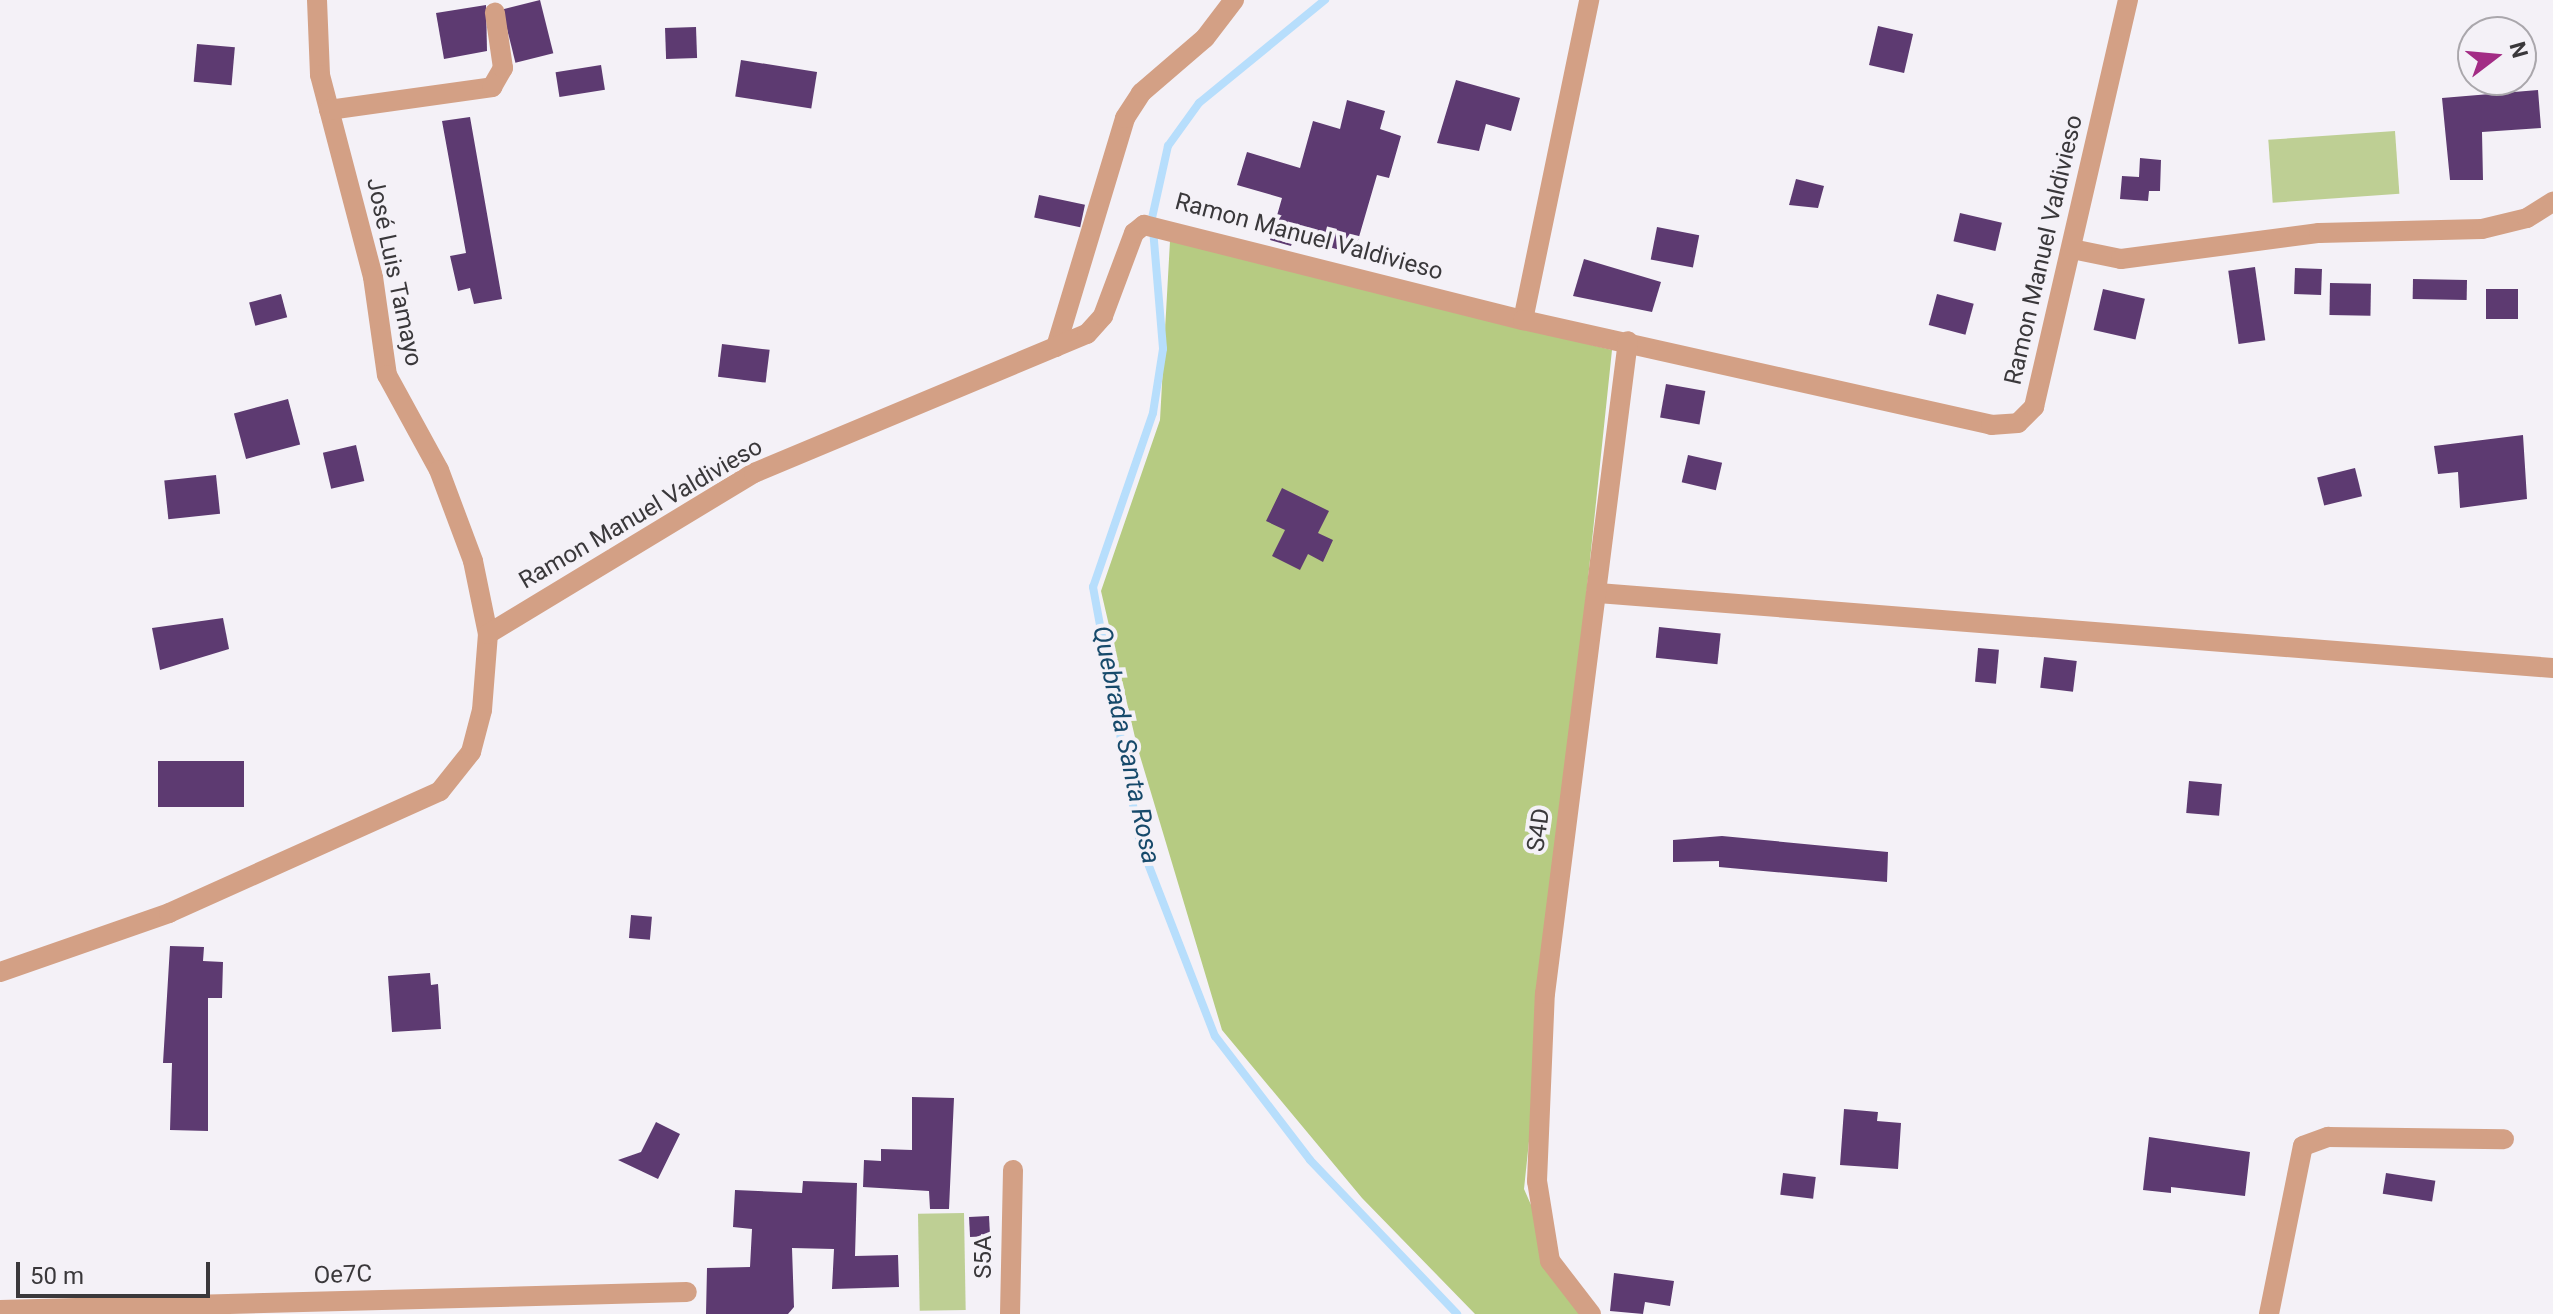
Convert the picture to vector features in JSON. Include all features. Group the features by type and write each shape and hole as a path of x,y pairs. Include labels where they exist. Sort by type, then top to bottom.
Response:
{"street":[{"name":"José Luis Tamayo","path":"317,0 314,34 329,110 373,277 387,375 439,470 473,561 488,634"},
{"path":"1056,347 1125,118 1141,93 1205,38 1234,0"},
{"path":"1523,320 1589,0"},
{"name":"Ramon Manuel Valdivieso","path":"488,634 754,473 1056,347 1096,326 1134,233 1154,223 1523,320 1628,341 1991,425 2018,423 2034,407 2128,0"},
{"path":"329,110 492,87 503,68 495,13"},
{"path":"2072,249 2121,259 2319,233 2482,229 2527,218 2553,202"},
{"name":"S4D","path":"1591,1314 1550,1261 1537,1181 1545,994 1628,341"},
{"path":"1598,593 2553,668"},
{"path":"0,972 169,913 440,791 471,752 482,710 488,634"},
{"path":"2269,1314 2303,1146 2328,1137 2504,1139"},
{"name":"S5A","path":"1010,1314 1013,1170"},
{"name":"Oe7C","path":"0,1310 687,1292"}],"green space":[{"path":"2395,131 2399,194 2273,203 2268,140"},
{"path":"1170,241 1612,350 1524,1189 1579,1314 1475,1314 1362,1198 1222,1030 1137,746 1101,591 1160,420"},
{"path":"964,1213 966,1310 920,1311 918,1214"}],"building":[{"path":"540,0 553,53 515,63 502,9"},
{"path":"486,5 487,51 444,59 436,13"},
{"path":"1878,26 1913,34 1904,73 1869,65"},
{"path":"696,27 697,58 666,59 665,28"},
{"path":"197,44 235,47 232,85 194,82"},
{"path":"741,60 817,72 811,109 735,97"},
{"path":"601,65 605,90 559,97 556,72"},
{"path":"1456,80 1520,98 1511,131 1486,124 1479,151 1437,143"},
{"path":"2537,90 2541,128 2482,132 2483,180 2450,180 2442,98 2537,96"},
{"path":"1347,100 1385,111 1380,129 1401,136 1389,178 1377,175 1354,254 1294,237 1291,246 1270,240 1282,198 1237,185 1247,152 1300,168 1313,121 1340,129"},
{"path":"470,117 502,299 474,304 470,288 458,291 450,256 466,253 442,121"},
{"path":"2140,158 2161,160 2160,191 2149,191 2148,201 2120,199 2122,176 2139,177"},
{"path":"1796,179 1824,186 1818,208 1789,205"},
{"path":"1039,195 1085,205 1080,227 1034,217"},
{"path":"1960,213 2002,223 1995,251 1953,241"},
{"path":"1657,227 1699,235 1693,268 1651,259"},
{"path":"1584,259 1661,282 1652,312 1573,296"},
{"path":"2255,267 2265,340 2239,344 2228,271"},
{"path":"2295,268 2322,269 2321,295 2294,294"},
{"path":"2413,279 2467,280 2467,300 2413,299"},
{"path":"2330,283 2371,284 2370,316 2329,315"},
{"path":"2103,289 2145,299 2135,340 2094,330"},
{"path":"2486,289 2518,289 2518,319 2486,319"},
{"path":"281,294 287,317 255,326 249,303"},
{"path":"1937,294 1974,304 1965,335 1929,325"},
{"path":"722,344 770,350 766,383 718,377"},
{"path":"1666,384 1705,391 1699,424 1660,417"},
{"path":"288,399 300,444 246,459 234,413"},
{"path":"2523,435 2527,499 2460,508 2458,472 2438,474 2434,446"},
{"path":"356,445 364,481 331,489 323,453"},
{"path":"1688,455 1722,463 1716,490 1682,482"},
{"path":"2355,468 2362,496 2324,506 2317,477"},
{"path":"216,475 220,514 168,519 164,480"},
{"path":"1282,488 1329,511 1318,533 1333,540 1323,562 1308,554 1300,570 1272,556 1285,530 1266,521"},
{"path":"223,618 229,649 160,670 152,628"},
{"path":"1659,627 1721,633 1717,664 1656,658"},
{"path":"1978,648 1999,650 1996,684 1975,682"},
{"path":"2044,657 2077,661 2073,692 2040,688"},
{"path":"158,761 244,761 244,807 158,807"},
{"path":"2189,781 2222,784 2219,816 2186,813"},
{"path":"1722,836 1888,852 1887,882 1719,867 1719,861 1673,862 1673,840"},
{"path":"631,915 652,917 650,940 629,938"},
{"path":"170,946 204,947 203,961 223,962 222,998 208,998 208,1131 170,1130 172,1063 163,1063"},
{"path":"430,973 431,985 438,984 441,1029 392,1032 388,976"},
{"path":"912,1097 954,1098 949,1209 930,1209 929,1191 863,1187 864,1160 881,1161 881,1149 912,1150"},
{"path":"1844,1109 1878,1112 1877,1121 1901,1123 1898,1169 1840,1165"},
{"path":"656,1122 680,1134 658,1179 618,1160 641,1152"},
{"path":"2149,1137 2250,1152 2245,1196 2171,1187 2171,1193 2143,1190"},
{"path":"1783,1173 1816,1177 1813,1199 1780,1195"},
{"path":"2386,1173 2435,1181 2432,1202 2383,1194"},
{"path":"803,1181 857,1183 855,1256 898,1255 899,1287 832,1289 834,1249 792,1248 794,1307 788,1314 706,1314 707,1268 750,1267 752,1229 733,1227 735,1190 802,1193"},
{"path":"989,1216 990,1236 970,1237 969,1217"},
{"path":"1614,1273 1674,1281 1670,1306 1645,1302 1643,1314 1610,1311"}],"waterway":[{"name":"Quebrada Santa Rosa","path":"1152,218 1168,146 1199,103 1325,0"},
{"name":"Quebrada Santa Rosa","path":"1153,229 1163,349 1153,413 1093,587 1140,843 1215,1036 1310,1160 1457,1314"}]}
